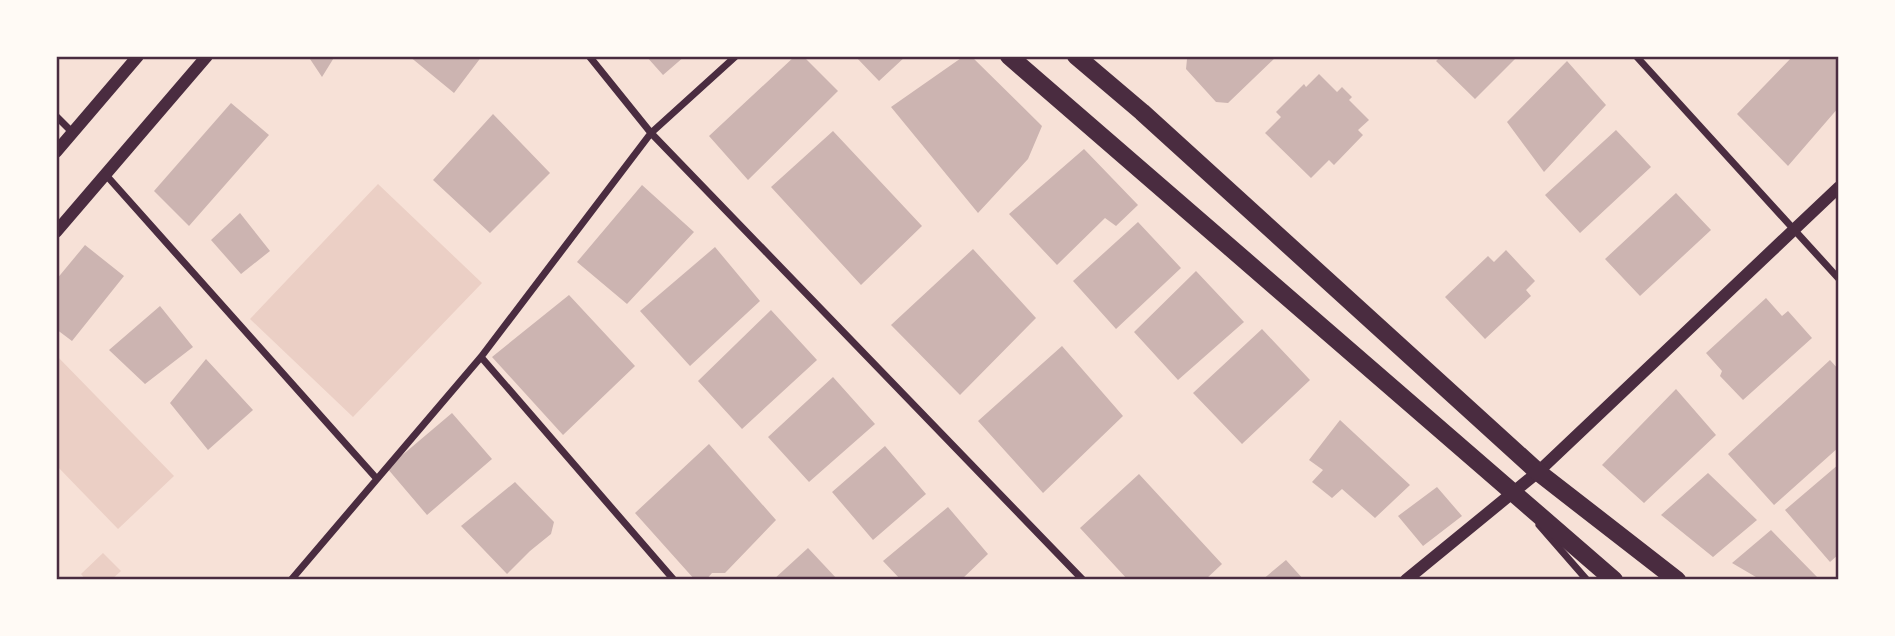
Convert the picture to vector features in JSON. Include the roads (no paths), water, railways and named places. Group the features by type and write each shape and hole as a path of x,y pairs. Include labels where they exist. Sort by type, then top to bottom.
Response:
{"main road":[{"path":"1009,56 1614,580"},
{"path":"1076,56 1152,121 1538,472 1677,580"}],"street":[{"path":"56,152 138,56"},
{"path":"56,232 207,56"},
{"path":"589,56 651,133 1083,580"},
{"path":"291,580 481,357 651,133 736,56"},
{"path":"1636,56 1839,279"},
{"path":"56,116 73,133"},
{"path":"106,175 377,479"},
{"path":"1406,580 1538,472 1839,187"},
{"path":"481,357 674,580"},
{"path":"1512,494 1587,580"}]}
